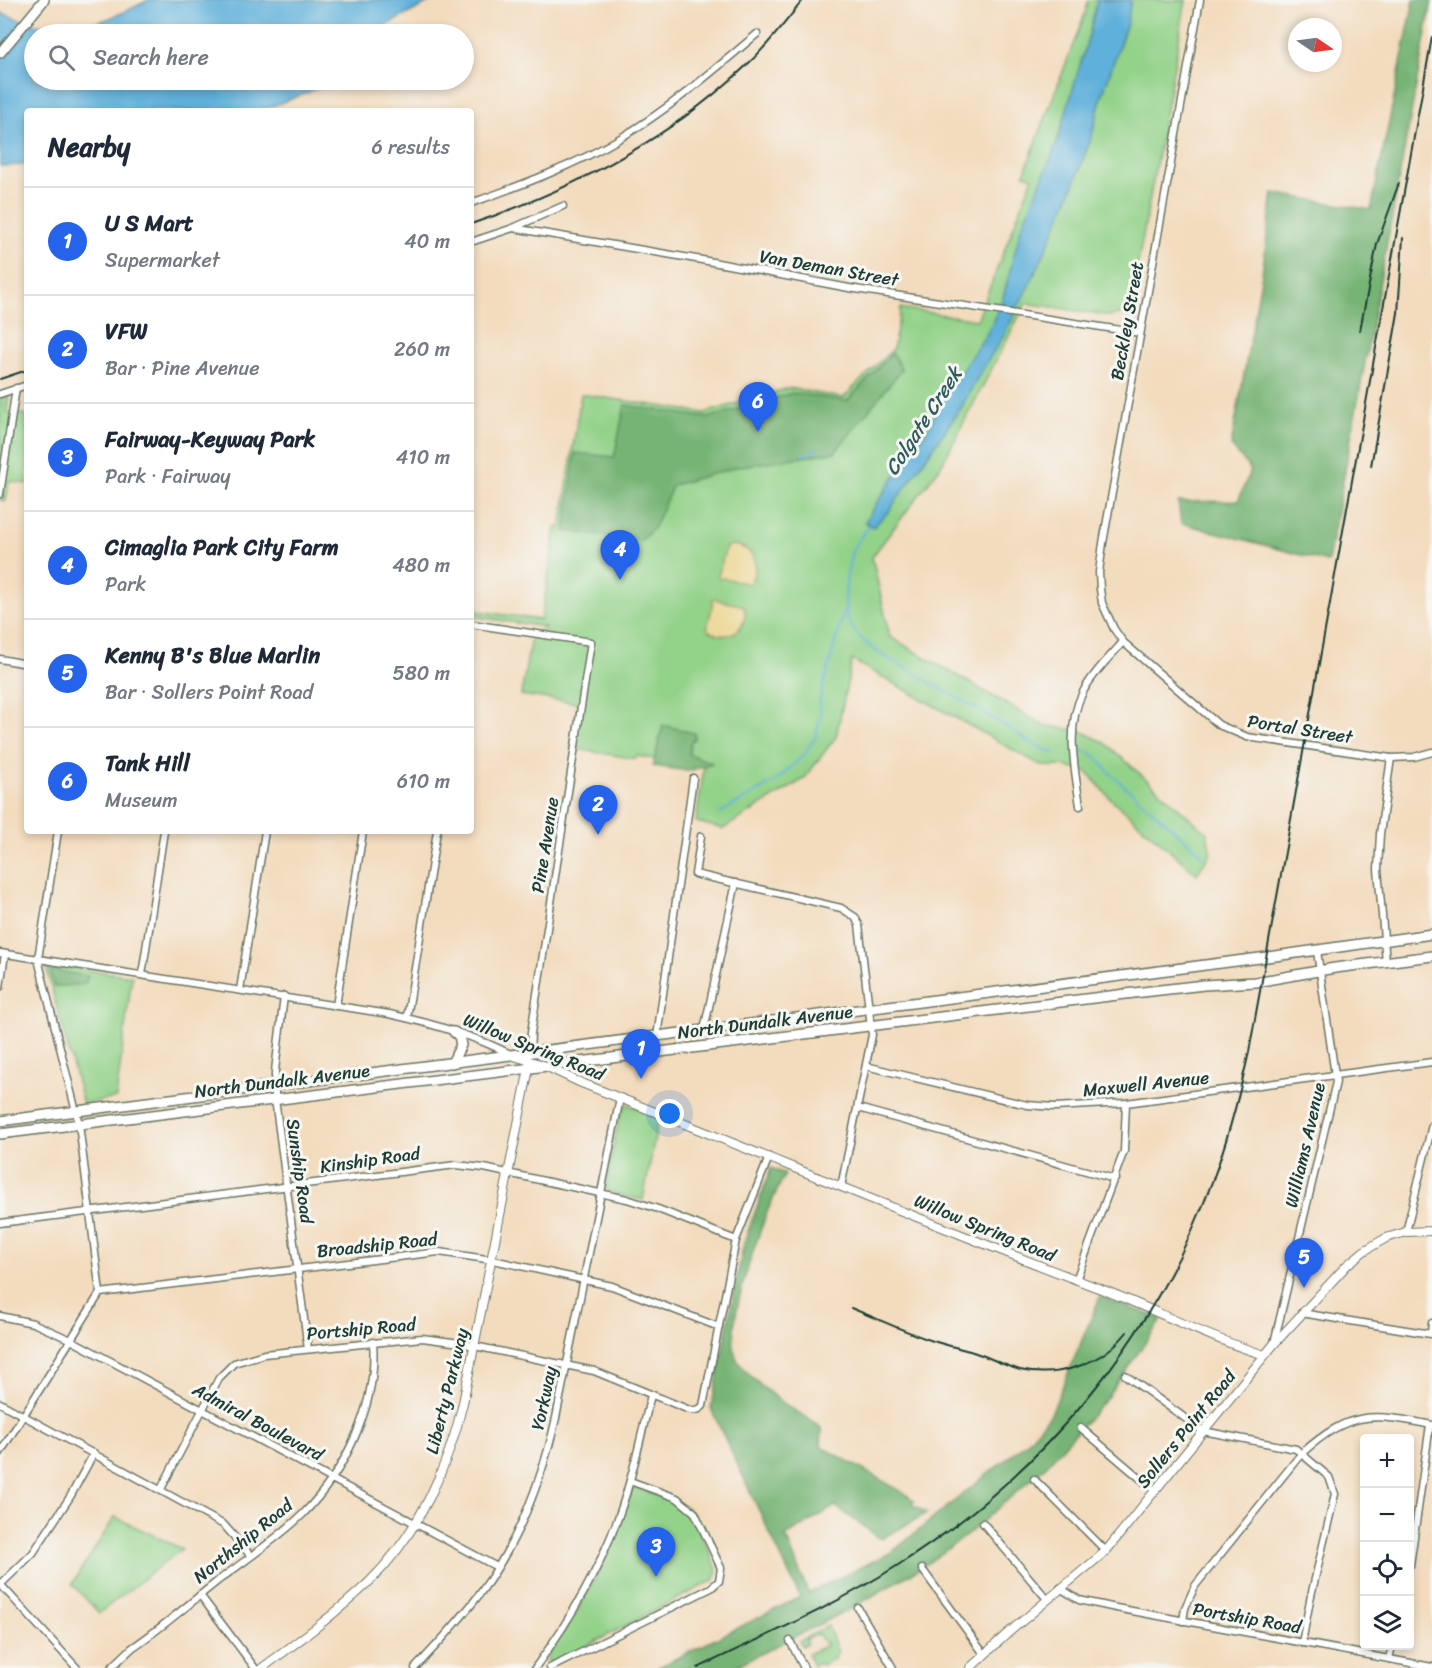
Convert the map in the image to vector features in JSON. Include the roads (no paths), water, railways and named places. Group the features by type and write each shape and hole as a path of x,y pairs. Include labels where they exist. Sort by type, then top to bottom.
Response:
{"main road":[{"path":"24,24 44,0"},
{"path":"0,53 24,24"},
{"name":"North Dundalk Avenue","path":"0,1134 275,1099 530,1060 704,1030 1317,951 1432,934"},
{"name":"North Dundalk Avenue","path":"0,1121 513,1055 543,1065 872,1027 1204,985 1256,982 1432,956"},
{"path":"452,1063 461,1045 459,1036 454,1032"}],"street":[{"name":"Beckley Street","path":"1124,642 1108,619 1102,603 1099,572 1200,0"},
{"path":"474,202 569,164 622,137 672,104 758,34"},
{"path":"474,241 513,228 563,206"},
{"name":"Van Deman Street","path":"513,228 849,288 1140,333"},
{"path":"0,394 24,386"},
{"path":"0,494 16,388"},
{"name":"Pine Avenue","path":"474,624 591,642 531,1033 530,1060"},
{"path":"1080,806 1073,736 1079,700 1091,679 1124,642"},
{"name":"Portal Street","path":"1124,642 1180,693 1227,730 1247,737 1392,758 1414,757 1432,752"},
{"path":"0,659 24,663"},
{"path":"1386,962 1378,869 1380,834 1392,758"},
{"path":"657,1037 693,778"},
{"path":"0,1454 100,1293 79,1124 38,959 58,834"},
{"path":"142,975 164,834"},
{"path":"240,990 265,834"},
{"path":"336,1006 363,834"},
{"path":"407,1018 437,834"},
{"path":"701,836 695,874 841,908 855,917 861,930 872,1035 841,1187"},
{"path":"704,1030 736,883"},
{"name":"Williams Avenue","path":"1274,1344 1336,1082 1317,951"},
{"path":"0,987 2,954"},
{"name":"Willow Spring Road","path":"2,954 284,996 407,1018 454,1032 513,1055"},
{"name":"Sunship Road","path":"284,996 276,1051 275,1099 308,1349"},
{"name":"Liberty Parkway","path":"262,1668 333,1613 370,1580 400,1545 430,1496 453,1443 493,1260 530,1060"},
{"name":"Maxwell Avenue","path":"866,1066 1038,1106 1082,1107 1432,1062"},
{"name":"Willow Spring Road","path":"543,1065 1236,1347 1265,1355"},
{"name":"Yorkway","path":"420,1666 474,1601 497,1567 522,1522 544,1463 556,1418 620,1098"},
{"path":"1076,1281 1116,1179 1126,1138 1126,1102"},
{"path":"858,1108 1116,1179"},
{"path":"1406,1232 1432,1125"},
{"path":"719,1327 736,1240 769,1157"},
{"name":"Kinship Road","path":"0,1223 448,1165 467,1166 600,1194 658,1209 736,1240"},
{"name":"Sollers Point Road","path":"970,1668 1047,1599 1106,1551 1274,1344 1341,1272 1364,1251 1386,1238 1406,1232 1432,1232"},
{"name":"Broadship Road","path":"100,1293 439,1252 583,1278 612,1286 719,1327"},
{"path":"1301,1313 1431,1334 1432,1323"},
{"name":"Admiral Boulevard","path":"0,1316 33,1323 71,1340 497,1567"},
{"name":"Portship Road","path":"161,1489 219,1378 234,1363 264,1354 422,1338 475,1346 594,1371 693,1411 703,1406 719,1327"},
{"name":"Northship Road","path":"111,1668 132,1648 284,1531 302,1514 332,1478 357,1431 365,1407 372,1377 373,1342"},
{"path":"1125,1375 1203,1431 1289,1447 1329,1477 1335,1494 1302,1643"},
{"path":"535,1668 586,1587 615,1526 630,1481 651,1395"},
{"path":"0,1403 224,1525 251,1556"},
{"path":"1182,1621 1195,1586 1301,1454 1327,1432 1358,1418 1388,1417 1431,1425 1413,1542"},
{"path":"1081,1428 1155,1491"},
{"path":"74,1667 0,1584 33,1554 70,1497 94,1453"},
{"path":"1034,1479 1106,1551"},
{"path":"550,1668 690,1599 719,1581 721,1568 695,1513 677,1498 630,1481"},
{"path":"983,1523 1047,1599"},
{"path":"922,1569 984,1654"},
{"name":"Portship Road","path":"1060,1588 1079,1600 1432,1667"},
{"path":"200,1595 255,1668"},
{"path":"858,1608 893,1668"},
{"path":"790,1641 804,1668"},
{"path":"1389,1659 1391,1650"}],"water":[{"path":"148,0 434,0 389,24 93,24"},
{"name":"Colgate Creek","path":"1097,0 1131,0 1127,23 1075,182 1042,259 1004,335 961,408 889,511 873,527 865,522 928,428 945,395 988,332 1003,298 1021,228 1056,146"},
{"path":"0,12 36,24 24,24 24,90 314,90 268,108 24,108 24,165 0,166"}],"waterway":[{"path":"802,455 818,450"},
{"name":"Colgate Creek","path":"870,526 853,549 845,590 846,612 853,629 879,653 993,718 1034,745 1055,753"},
{"path":"720,813 777,780 804,755 815,738 821,714 819,706 822,690 844,611"},
{"name":"Colgate Creek","path":"1083,750 1096,757 1111,774 1203,855"}],"railway":[{"path":"474,223 585,177 657,136 723,87 773,38 803,0"},
{"path":"698,1668 871,1582 947,1531 997,1492 1043,1448 1085,1401 1123,1350 1158,1297 1187,1241 1223,1150 1249,1052 1432,37"},
{"path":"1360,330 1377,244 1399,183"},
{"path":"1371,466 1398,313 1403,238"},
{"path":"0,379 24,371"},
{"path":"851,1308 902,1330 973,1352 1020,1370 1035,1372 1065,1370 1093,1360 1117,1343 1127,1332"}],"place":[{"name":"Tank Hill","path":"758,432"},
{"name":"Cimaglia Park City Farm","path":"620,580"},
{"name":"VFW","path":"598,835"},
{"name":"U S Mart","path":"641,1079"},
{"name":"Kenny B's Blue Marlin","path":"1304,1288"},
{"name":"Fairway-Keyway Park","path":"656,1577"}]}
